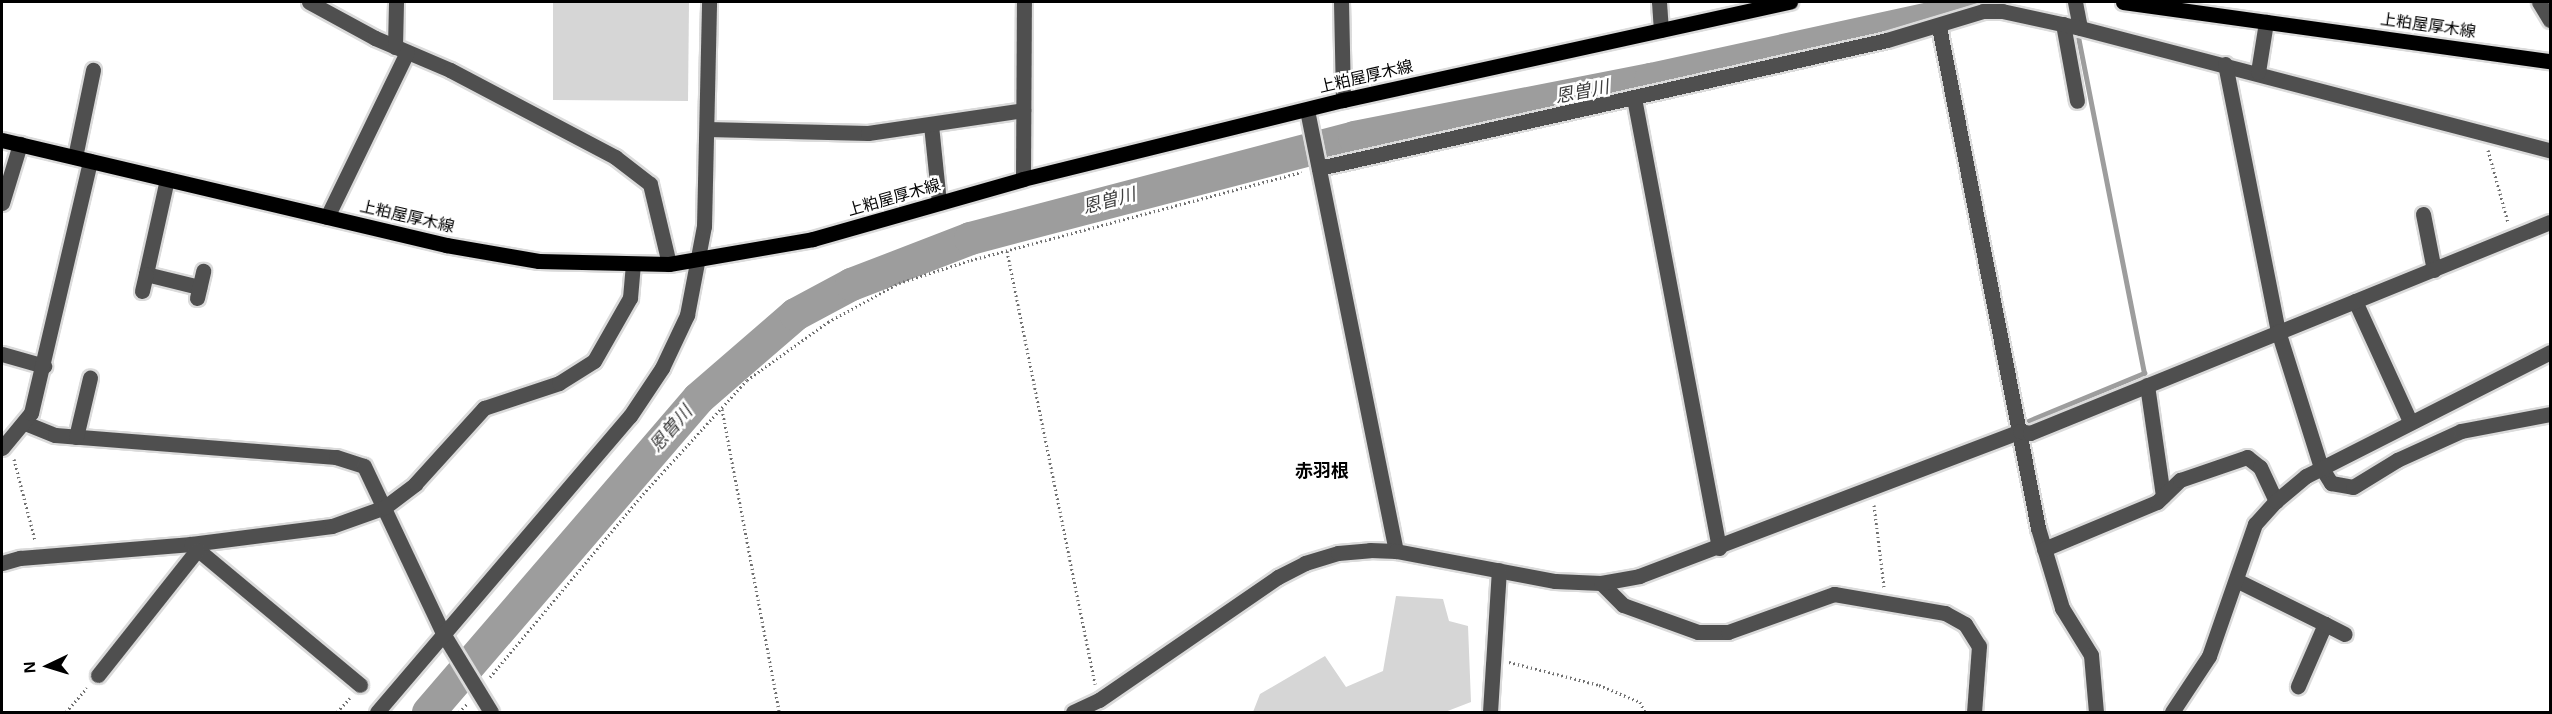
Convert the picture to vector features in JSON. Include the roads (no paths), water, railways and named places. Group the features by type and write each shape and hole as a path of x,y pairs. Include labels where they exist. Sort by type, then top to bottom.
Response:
{"main road":[{"name":"上粕屋厚木線","path":"2,140 446,245 527,259 633,266 669,264 813,239 1023,179 1307,110 1343,99 1790,2"},
{"name":"上粕屋厚木線","path":"2123,2 2550,61"}],"street":[{"path":"309,2 615,157 650,184 669,264"},
{"path":"327,217 401,49 396,2"},
{"path":"377,712 448,641 637,406 662,368 687,315 700,260 705,218 709,2"},
{"path":"1023,179 1024,2"},
{"path":"1341,2 1343,99"},
{"path":"1659,2 1661,30"},
{"path":"2075,2 2080,28"},
{"path":"2539,2 2550,20"},
{"path":"1319,166 1634,98 1939,27 1983,11 2001,11 2080,28 2258,72 2550,150"},
{"path":"2258,72 2266,22"},
{"path":"2063,24 2078,101"},
{"path":"1939,27 2044,549 2062,608 2091,655 2096,712"},
{"path":"2225,64 2278,331 2321,467 2331,483 2353,486 2397,460 2461,431 2550,414"},
{"path":"75,157 93,79"},
{"path":"1634,98 1719,548"},
{"path":"707,129 846,133 931,125 1023,110"},
{"path":"1307,110 1396,551"},
{"path":"931,125 939,203"},
{"path":"2,203 20,144"},
{"path":"6,444 25,423 44,366 90,161"},
{"path":"142,291 167,178"},
{"path":"2423,214 2434,270"},
{"path":"1073,712 1099,700 1278,577 1305,563 1338,553 1396,551 1554,581 1601,583 1639,576 1719,548 1871,486 2020,431 2030,433 2550,222"},
{"path":"2,563 39,556 194,547 332,526 386,507 415,484 484,408 559,383 594,361 630,298 633,266"},
{"path":"146,274 198,292 203,271"},
{"path":"2355,301 2410,421"},
{"path":"2172,712 2209,656 2238,581 2255,524 2276,501 2321,467 2550,352"},
{"path":"2,354 44,366"},
{"path":"76,437 90,378"},
{"path":"2147,385 2163,496"},
{"path":"25,423 55,435 355,461 364,466 386,507 448,641 491,712"},
{"path":"2044,549 2157,502 2180,480 2247,457 2256,461 2276,501"},
{"path":"98,675 194,547"},
{"path":"194,547 360,685"},
{"path":"1490,712 1499,570"},
{"path":"2238,581 2345,634"},
{"path":"1601,583 1623,605 1698,632 1728,632 1834,594 1932,608 1965,624 1981,656 1973,694 1974,712"},
{"path":"2298,686 2325,624"}],"waterway":[{"name":"恩曽川","path":"428,712 698,398 795,314 851,284 970,238 1354,137 1650,79 1938,16 1961,2"},
{"path":"2028,421 2144,373 2078,38"}],"district":[{"name":"赤羽根","path":"1322,471"}]}
